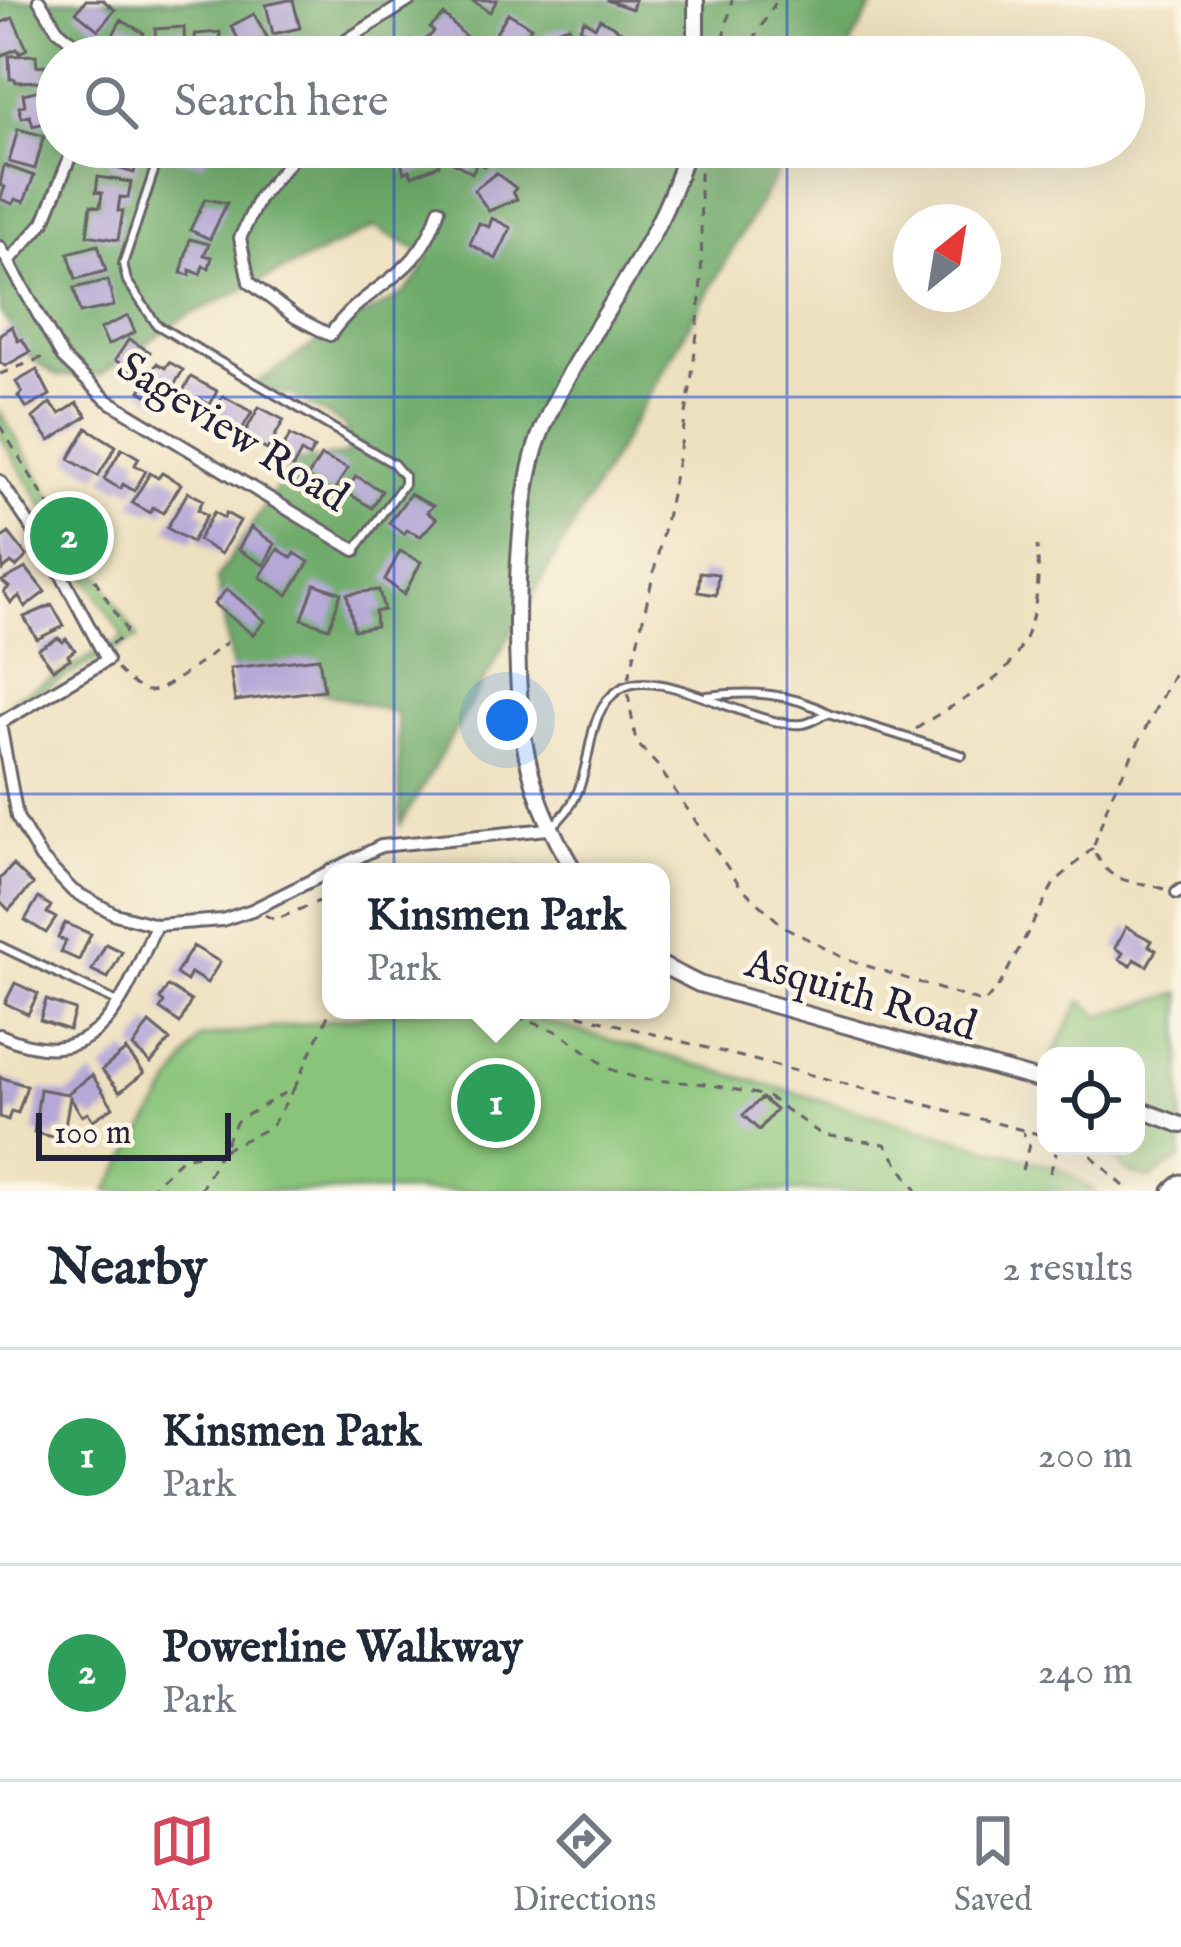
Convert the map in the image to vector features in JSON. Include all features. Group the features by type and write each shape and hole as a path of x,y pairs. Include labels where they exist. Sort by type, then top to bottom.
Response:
{"main road":[{"path":"1172,1191 1181,1184"}],"street":[{"path":"39,0 65,36"},
{"path":"353,36 410,0"},
{"path":"696,0 696,36"},
{"path":"9,261 44,222 66,168"},
{"path":"284,168 259,198 240,238 249,282 295,317 330,335 347,310 411,266 434,228 439,209"},
{"path":"569,863 548,829 525,746 519,654 522,502 541,431 640,257 682,168"},
{"name":"Sageview Road","path":"0,247 60,350 107,400 355,550"},
{"path":"0,481 53,559 105,654 0,724 17,817 41,858 73,891 116,914 156,925 222,920 322,875"},
{"path":"347,863 381,846 548,829"},
{"path":"0,1035 27,1047 68,1048 102,1029 121,1004 156,925"},
{"name":"Asquith Road","path":"670,970 699,984 1037,1079"},
{"path":"1145,1111 1181,1125"}],"lane":[{"path":"155,168 123,264 127,281 157,325 394,464 404,476 404,484 355,550"},
{"path":"548,829 566,815 586,777 596,718 627,686 707,696 742,714 803,724 828,713"},
{"path":"707,696 740,692 804,700 828,713 962,755"},
{"path":"0,946 121,1004"}],"path":[{"path":"724,36 732,0"},
{"path":"756,36 777,0"},
{"path":"701,168 701,278 692,357 669,508 627,686 636,742 741,887 784,926 845,959 984,1003 1001,983 1054,883 1093,848"},
{"path":"0,374 60,350"},
{"path":"0,425 126,630 105,654 136,686 150,691 166,686 227,642"},
{"path":"904,737 999,676 1016,653 1028,629 1040,575 1037,546"},
{"path":"1179,891 1121,881 1102,866 1093,848 1110,798 1181,659"},
{"path":"540,863 554,862"},
{"path":"252,910 275,920 322,900"},
{"path":"148,1191 182,1158 221,1151 271,1127 326,1019"},
{"path":"524,1019 559,1032 610,1069 639,1078 767,1096 822,1135 884,1144 917,1191"},
{"path":"596,1019 1037,1134"},
{"path":"200,1191 237,1120 295,1087"},
{"path":"1022,1130 1029,1145 1022,1170"},
{"path":"1050,1173 1053,1155"},
{"path":"1090,1155 1129,1191"}],"green space":[{"path":"0,0 876,0 856,36 36,36 36,168 780,168 401,824 397,713 232,668 217,578 294,462 345,455 351,446 344,425 291,395 251,387 337,329 401,295 428,256 375,227 181,319 100,375 57,376 32,359 0,311"},
{"path":"0,412 137,638 14,705 13,699 124,638 0,435"},
{"path":"1181,993 1181,1158 1150,1179 1130,1173 1111,1155 1145,1155 1145,1047 1057,1047 1081,1001 1100,1016"},
{"path":"339,1019 537,1019 1058,1168 1094,1191 107,1191 200,1038"}],"building":[{"path":"86,0 103,0 115,10 98,30 76,12"},
{"path":"293,0 300,28 273,34 266,5"},
{"path":"471,0 497,0 490,12"},
{"path":"606,0 635,0 632,9"},
{"path":"508,13 531,27 526,36 496,33"},
{"path":"254,14 266,36 237,36 231,26"},
{"path":"444,15 465,36 429,36 434,32 430,28"},
{"path":"13,18 27,49 0,56 0,23"},
{"path":"600,19 621,31 618,36 594,36 580,28 584,20 595,27"},
{"path":"121,20 144,33 142,36 112,36"},
{"path":"569,26 572,36 545,36"},
{"path":"184,27 184,36 156,36 155,29"},
{"path":"36,55 36,81 10,79 9,56"},
{"path":"36,91 36,125 30,116 22,118 23,94"},
{"path":"18,129 36,134 35,169 9,162"},
{"path":"4,165 34,176 24,202 0,199"},
{"path":"403,168 432,168 412,176 410,170 404,173"},
{"path":"496,173 516,188 517,199 489,211 474,190"},
{"path":"98,177 131,182 128,198 120,197 118,211 123,211 118,240 87,235 91,205 100,207"},
{"path":"205,199 227,203 210,239 190,230"},
{"path":"492,218 511,228 496,259 470,244 479,223 489,227"},
{"path":"190,239 209,244 204,255 212,257 209,268 203,266 200,274 181,273"},
{"path":"98,245 106,271 76,279 68,253"},
{"path":"108,280 114,306 80,313 74,288"},
{"path":"128,316 135,332 108,345 100,329"},
{"path":"12,326 18,341 22,339 30,352 5,366 0,362 0,334"},
{"path":"129,339 150,352 136,374 115,360"},
{"path":"169,362 183,370 163,404 140,391 157,363 165,368"},
{"path":"37,370 50,395 27,408 18,396 22,392 16,382"},
{"path":"191,377 217,391 210,405 200,399 193,410 177,401"},
{"path":"223,396 252,412 237,438 208,422"},
{"path":"50,403 60,414 77,403 87,416 50,441 33,418"},
{"path":"259,407 284,420 267,450 243,436"},
{"path":"87,428 116,446 98,476 69,459"},
{"path":"290,435 314,448 309,457 301,452 293,467 277,459"},
{"path":"122,448 139,458 135,465 146,471 134,491 104,479"},
{"path":"321,456 348,468 332,494 307,478"},
{"path":"150,473 158,478 162,473 181,484 163,513 153,507 150,513 132,503"},
{"path":"356,476 382,491 372,508 346,492"},
{"path":"188,492 203,500 198,510 207,515 192,542 167,528"},
{"path":"410,494 433,506 427,512 436,519 421,536 407,530 404,534 389,523"},
{"path":"214,512 240,521 221,554 198,540"},
{"path":"251,527 275,544 264,565 238,550"},
{"path":"9,533 27,556 16,567 11,563 3,570 0,539"},
{"path":"278,549 309,562 288,595 260,577"},
{"path":"400,551 421,562 404,595 385,580"},
{"path":"26,568 45,592 25,607 19,596 11,603 4,592 9,587 2,581"},
{"path":"700,572 718,574 716,595 698,592"},
{"path":"315,584 341,593 329,628 302,619"},
{"path":"227,589 265,621 253,635 214,604"},
{"path":"379,590 384,610 375,612 376,626 354,630 347,594"},
{"path":"52,605 64,626 37,639 24,617"},
{"path":"58,638 66,639 75,650 53,669 38,649"},
{"path":"319,658 324,690 235,701 230,668"},
{"path":"13,865 33,884 9,910 0,901 0,879"},
{"path":"38,898 51,906 47,913 56,918 46,933 25,920"},
{"path":"65,923 91,934 79,960 61,952 66,941 58,938"},
{"path":"1126,927 1152,941 1149,946 1156,950 1147,966 1134,959 1131,966 1119,959 1123,953 1115,948"},
{"path":"106,944 122,952 108,978 92,970"},
{"path":"193,946 220,962 207,983 191,973 187,981 176,974"},
{"path":"15,983 38,994 28,1014 5,1003"},
{"path":"168,986 191,1001 180,1023 160,1009"},
{"path":"46,1000 75,1010 69,1030 40,1020"},
{"path":"149,1023 170,1040 151,1063 133,1047"},
{"path":"126,1050 144,1073 120,1092 102,1070"},
{"path":"92,1075 113,1107 93,1120 88,1113 82,1116 70,1097 64,1131 56,1130 54,1137 34,1133 40,1089 67,1094"},
{"path":"0,1077 27,1086 18,1113 11,1111 8,1120 0,1117"},
{"path":"762,1098 776,1110 759,1130 743,1115"}],"place":[{"name":"Powerline Walkway","path":"69,536"},
{"name":"Kinsmen Park","path":"496,1103"}]}
